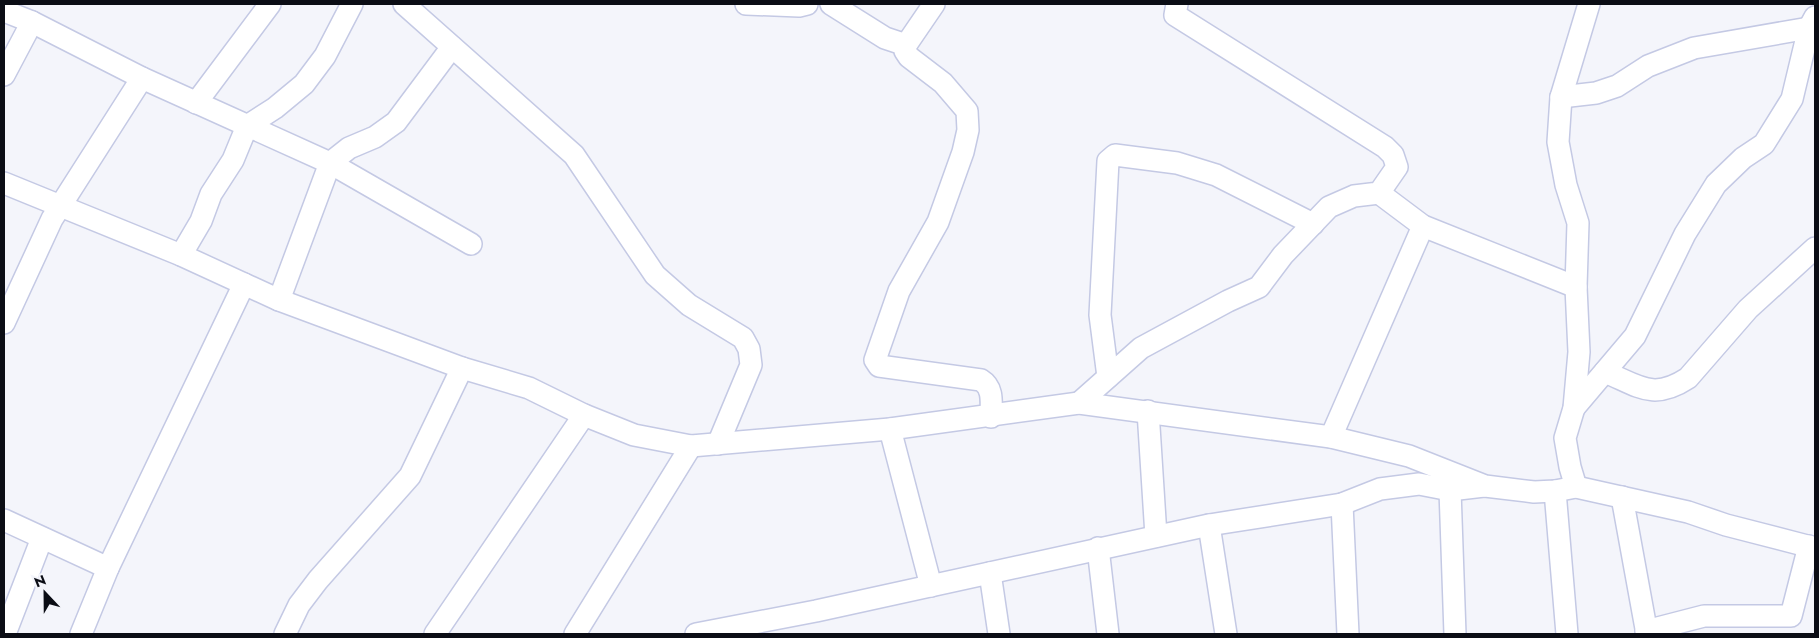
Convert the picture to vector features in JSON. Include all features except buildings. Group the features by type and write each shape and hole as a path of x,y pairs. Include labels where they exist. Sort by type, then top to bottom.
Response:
{"street":[{"path":"196,102 270,4"},
{"path":"180,255 201,221 211,194 233,160 248,126 275,108 304,84 325,56 352,4"},
{"path":"404,4 574,155 655,275 689,305 743,338 748,349 750,364 718,444"},
{"path":"746,4 799,6 807,4"},
{"path":"831,4 885,38 906,45"},
{"path":"934,4 906,45 905,51 909,57 943,83 967,111 968,130 963,152 938,222 899,291 875,360 879,366 981,380 988,384 991,392 991,417"},
{"path":"1177,4 1175,15 1385,147 1393,155 1397,167 1379,193"},
{"path":"1576,487 1565,438 1574,408 1579,352 1576,287 1578,223 1566,185 1558,142 1561,97 1588,4"},
{"path":"4,11 32,22 142,78 330,163 471,244"},
{"path":"4,75 32,22"},
{"path":"1561,97 1596,93 1616,86 1648,66 1694,48 1812,22 1792,99 1764,144 1743,158 1716,184 1685,234 1635,336 1574,408"},
{"path":"279,300 330,163 349,148 376,137 396,122 452,47"},
{"path":"4,323 52,219 142,78"},
{"path":"1108,377 1100,315 1108,161 1111,157 1115,155 1177,163 1216,174 1313,224"},
{"path":"4,183 180,255 279,300 462,368 529,388 584,415 634,435 691,446 890,429 991,417 1079,403 1331,437 1409,456 1485,486"},
{"path":"1079,403 1141,348 1228,301 1259,287 1283,255 1329,207 1354,196 1379,193 1423,226 1576,287"},
{"path":"1331,437 1423,226"},
{"path":"1605,372 1654,392 1677,386 1688,378 1748,308 1815,248"},
{"path":"81,634 108,568 244,284"},
{"path":"284,634 300,605 318,580 410,476 462,368"},
{"path":"1148,411 1156,536"},
{"path":"435,634 584,415"},
{"path":"890,429 931,586"},
{"path":"575,634 691,446"},
{"path":"696,634 796,625 931,586 1098,548 1210,525 1342,504 1380,489 1419,484 1450,490 1485,486 1534,492 1576,487 1622,497 1688,512 1735,527 1812,547 1791,616 1704,616 1646,633 1622,497"},
{"path":"1450,490 1454,634"},
{"path":"1555,491 1567,634"},
{"path":"1342,504 1348,634"},
{"path":"4,520 108,568"},
{"path":"1210,525 1226,634"},
{"path":"5,634 42,538"},
{"path":"1098,548 1108,634"},
{"path":"990,573 999,634"}]}
